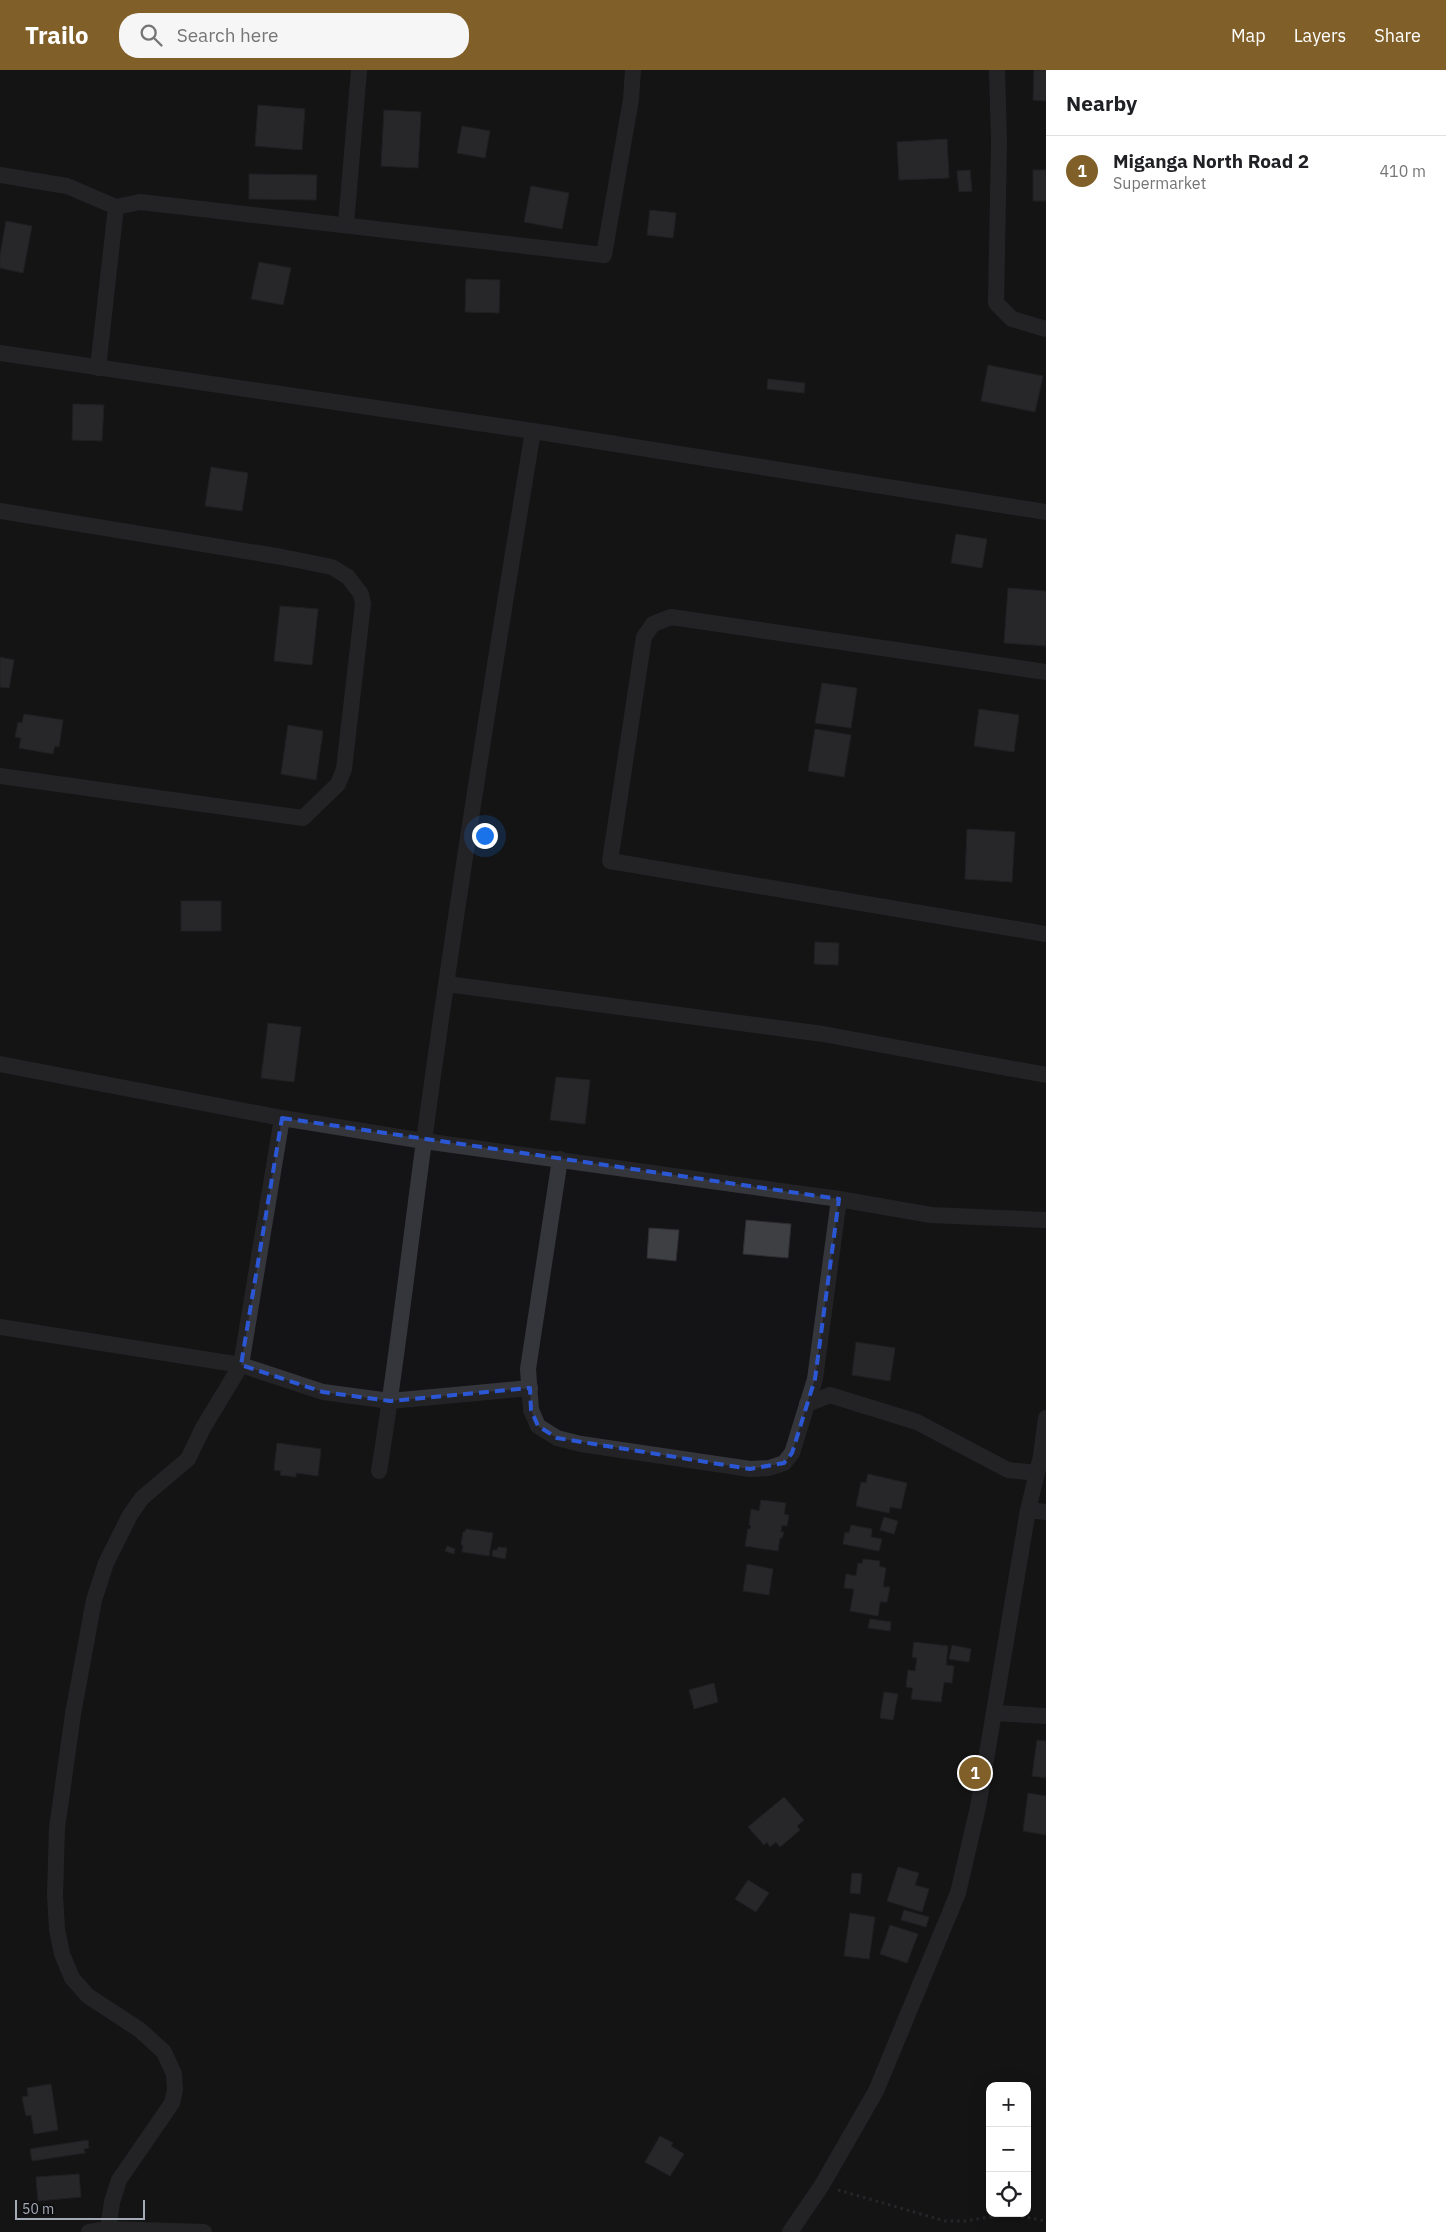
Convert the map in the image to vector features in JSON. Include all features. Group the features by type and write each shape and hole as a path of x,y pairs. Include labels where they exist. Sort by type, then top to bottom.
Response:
{"street":[{"path":"346,224 359,70"},
{"path":"0,175 67,186 116,207 140,202 346,224 604,255 631,99 633,70"},
{"path":"997,70 999,142 996,302 1012,319 1046,329"},
{"path":"98,368 116,207"},
{"path":"0,353 533,431 1046,512"},
{"path":"379,1470 481,746 533,431"},
{"path":"0,511 282,557 332,567 348,578 361,594 363,604 344,769 338,784 303,818 0,776"},
{"path":"1046,672 671,617 653,624 644,637 610,861 1046,934"},
{"path":"447,984 823,1034 1046,1075"},
{"path":"0,1064 282,1118 424,1141 839,1199 931,1215 1046,1220"},
{"path":"108,2229 112,2202 119,2180 172,2103 174,2074 164,2052 140,2030 88,1996 72,1978 62,1954 57,1929 55,1895 57,1828 72,1722 94,1600 106,1563 130,1515 142,1498 188,1459 203,1428 241,1365 282,1118"},
{"path":"560,1159 528,1369 532,1410 538,1426 557,1438 581,1444 750,1469 769,1468 784,1463 792,1453 815,1379 839,1199"},
{"path":"0,1327 241,1365 323,1392 390,1401 530,1388"},
{"path":"807,1404 830,1394 917,1422 1008,1470 1036,1473"},
{"path":"790,2232 822,2185 876,2091 958,1894 978,1807 1028,1510 1046,1418"},
{"path":"1028,1510 1046,1512"},
{"path":"995,1713 1046,1716"},
{"path":"89,2232 108,2229 204,2232"}],"path":[{"path":"822,2185 945,2221 964,2221 1008,2214 1046,2221"}],"highlighted area":[{"path":"282,1118 839,1199 815,1379 792,1453 784,1463 750,1469 557,1438 538,1426 531,1410 530,1388 390,1401 323,1392 241,1365"}],"building":[{"path":"1034,70 1046,70 1046,101 1033,100"},
{"path":"258,105 305,109 302,150 255,146"},
{"path":"384,110 421,112 418,168 381,166"},
{"path":"462,126 490,131 485,158 457,153"},
{"path":"947,139 949,178 899,180 897,142"},
{"path":"970,170 972,191 959,192 957,171"},
{"path":"1033,170 1046,170 1046,201 1033,201"},
{"path":"249,174 317,175 316,200 249,199"},
{"path":"531,186 569,193 562,229 524,222"},
{"path":"650,210 676,213 673,238 647,235"},
{"path":"6,221 32,226 23,273 0,268 0,255"},
{"path":"259,262 291,268 283,305 251,299"},
{"path":"466,279 500,280 499,313 465,312"},
{"path":"988,365 1043,376 1035,412 981,401"},
{"path":"768,379 805,383 804,393 767,389"},
{"path":"73,404 104,405 102,441 72,440"},
{"path":"211,467 248,473 242,511 205,506"},
{"path":"956,534 987,539 982,568 951,563"},
{"path":"1008,588 1046,591 1046,646 1004,643"},
{"path":"280,606 318,609 312,665 274,661"},
{"path":"0,657 14,660 9,688 0,687"},
{"path":"822,683 857,688 851,728 815,723"},
{"path":"979,709 1019,715 1014,752 974,746"},
{"path":"24,714 63,720 59,747 55,746 53,754 19,748 21,738 15,737 18,722 22,723"},
{"path":"288,725 323,731 316,780 281,774"},
{"path":"815,729 851,735 844,777 808,771"},
{"path":"967,829 1015,832 1012,882 965,879"},
{"path":"181,901 221,901 221,931 181,931"},
{"path":"815,942 839,943 838,965 814,964"},
{"path":"268,1023 301,1027 294,1082 261,1078"},
{"path":"556,1077 590,1080 585,1124 550,1120"},
{"path":"746,1220 791,1224 788,1258 743,1254"},
{"path":"649,1228 679,1230 676,1261 647,1258"},
{"path":"856,1342 895,1348 890,1381 852,1375"},
{"path":"277,1443 321,1449 318,1476 296,1473 296,1477 280,1475 281,1471 274,1470"},
{"path":"868,1474 907,1483 901,1509 890,1507 889,1513 856,1506 861,1482 866,1483"},
{"path":"761,1500 786,1503 784,1514 789,1515 787,1526 782,1525 781,1532 784,1532 782,1538 780,1538 778,1551 745,1546 748,1529 750,1529 751,1525 749,1525 751,1509 759,1511"},
{"path":"884,1517 898,1521 894,1534 880,1530"},
{"path":"851,1525 872,1529 871,1537 882,1539 879,1551 843,1544 845,1532 849,1533"},
{"path":"466,1529 493,1533 489,1556 462,1552 463,1532"},
{"path":"447,1546 455,1549 454,1554 445,1551"},
{"path":"498,1547 507,1548 505,1559 492,1556 493,1550 497,1550"},
{"path":"863,1559 880,1561 879,1566 886,1568 883,1587 890,1587 887,1602 880,1602 878,1616 850,1611 854,1589 844,1588 846,1574 856,1576 858,1563 862,1564"},
{"path":"747,1564 773,1569 769,1595 743,1591"},
{"path":"870,1619 891,1622 890,1631 868,1628"},
{"path":"914,1642 948,1646 946,1665 954,1666 952,1683 944,1682 941,1702 911,1699 913,1688 906,1687 908,1670 915,1671 917,1658 912,1657"},
{"path":"952,1645 971,1649 969,1662 949,1659"},
{"path":"714,1683 718,1702 694,1709 689,1690"},
{"path":"884,1692 898,1694 893,1720 880,1718"},
{"path":"1037,1740 1046,1741 1046,1778 1032,1776"},
{"path":"1028,1793 1046,1796 1046,1835 1023,1831"},
{"path":"784,1797 804,1820 797,1826 800,1830 780,1847 776,1842 770,1847 767,1842 764,1845 748,1827"},
{"path":"898,1867 919,1873 915,1885 929,1889 922,1912 887,1901"},
{"path":"852,1873 862,1874 860,1894 850,1893"},
{"path":"748,1880 769,1893 756,1912 735,1899"},
{"path":"904,1910 929,1917 926,1927 901,1920"},
{"path":"850,1913 875,1917 869,1959 844,1956"},
{"path":"890,1925 918,1934 907,1963 880,1954"},
{"path":"51,2084 58,2130 34,2134 31,2115 26,2116 22,2097 28,2096 27,2088"},
{"path":"660,2136 673,2143 671,2146 684,2154 670,2176 645,2162"},
{"path":"88,2140 89,2148 84,2149 85,2153 32,2161 30,2149"},
{"path":"79,2174 81,2197 38,2201 36,2177"}],"place":[{"name":"Miganga North Road 2","path":"975,1773"}]}
